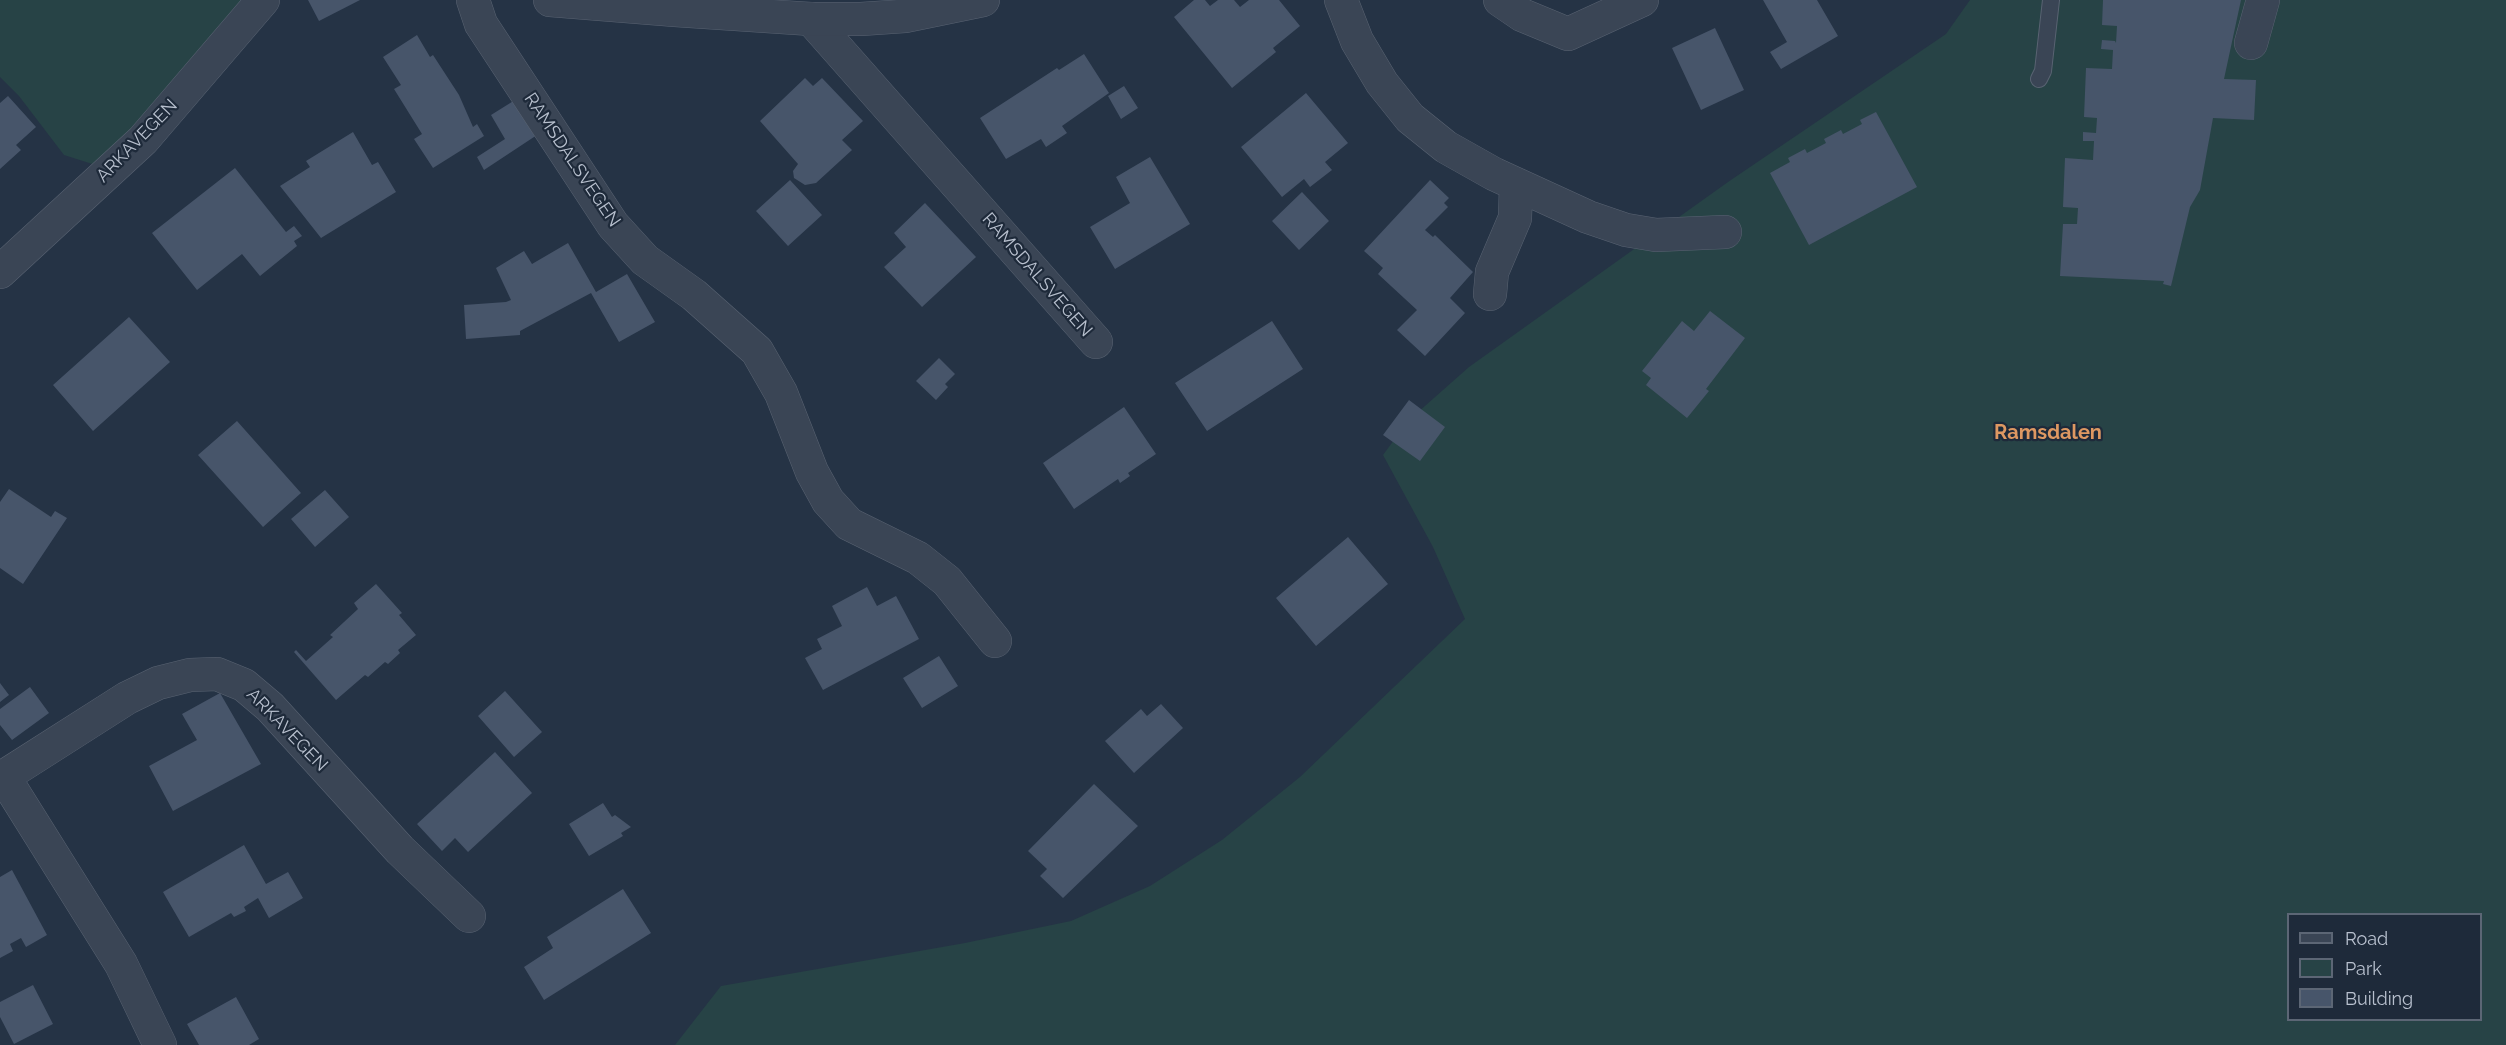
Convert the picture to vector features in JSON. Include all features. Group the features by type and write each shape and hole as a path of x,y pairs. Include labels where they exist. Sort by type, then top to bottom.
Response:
{"street":[{"name":"ARKAVEGEN","path":"0,272 143,140 263,0"},
{"name":"RAMSDALSVEGEN","path":"473,0 481,24 613,225 645,260 694,295 757,351 781,393 812,472 828,501 849,524 918,558 946,581 995,641"},
{"path":"550,0 812,19 905,16 983,0"},
{"path":"1341,0 1357,41 1383,83 1410,117 1446,147 1516,184 1588,217 1626,230 1656,235 1725,232"},
{"path":"1500,0 1522,15 1568,34 1642,0"},
{"path":"2251,43 2264,0"},
{"name":"RAMSDALSVEGEN","path":"812,19 1096,342"},
{"path":"1490,294 1492,273 1515,218 1516,184"},
{"name":"ARKAVEGEN","path":"160,1045 121,964 2,778 137,693 158,683 190,675 217,674 244,686 270,707 400,850 469,916"}],"lane":[{"path":"2039,79 2043,71 2051,0"}],"green space":[{"path":"0,0 264,0 105,168 64,155 19,96 0,77"},
{"path":"1970,0 2506,0 2506,1045 675,1045 721,986 965,943 1071,921 1150,886 1222,840 1300,777 1465,619 1433,547 1383,455 1408,421 1469,367 1728,182 1946,34"}],"building":[{"path":"308,0 360,0 319,21"},
{"path":"1194,0 1205,0 1210,6 1218,0 1234,0 1240,7 1249,0 1279,0 1300,26 1273,48 1276,52 1232,88 1174,17"},
{"path":"1763,0 1817,0 1838,36 1781,69 1770,52 1787,42"},
{"path":"2103,0 2241,0 2224,79 2256,80 2254,120 2213,118 2200,190 2190,207 2171,286 2163,284 2164,281 2060,276 2063,224 2077,224 2078,208 2063,207 2065,158 2093,160 2094,141 2083,141 2083,132 2096,133 2097,118 2084,117 2086,68 2112,69 2113,50 2101,49 2102,40 2116,43 2117,26 2102,25"},
{"path":"1715,28 1744,90 1701,110 1672,48"},
{"path":"417,35 430,57 433,55 459,95 473,127 477,124 484,136 433,168 414,139 422,134 394,89 401,85 383,57"},
{"path":"1084,54 1109,93 1062,126 1067,133 1046,147 1041,139 1006,159 980,118 1057,68 1059,70"},
{"path":"805,78 813,86 822,78 863,121 842,140 852,150 816,183 805,185 794,178 793,171 798,164 760,121"},
{"path":"1124,86 1138,108 1121,119 1108,96"},
{"path":"1306,93 1348,143 1325,162 1332,170 1310,187 1304,179 1282,197 1241,147"},
{"path":"8,96 36,127 16,145 21,150 0,169 0,103"},
{"path":"515,100 537,135 484,170 477,157 505,139 491,115"},
{"path":"1876,112 1917,187 1809,245 1770,173 1790,162 1788,158 1805,149 1807,153 1826,143 1824,139 1841,130 1843,134 1862,124 1860,120"},
{"path":"353,132 372,165 378,162 396,192 321,238 280,186 310,167 306,161"},
{"path":"1150,157 1190,224 1115,269 1090,227 1130,203 1116,177"},
{"path":"235,168 286,232 294,226 302,236 294,241 297,246 260,276 242,254 197,290 152,233"},
{"path":"790,180 822,215 788,246 756,211"},
{"path":"1430,180 1449,198 1444,203 1448,207 1425,230 1433,237 1435,235 1473,272 1450,298 1465,313 1425,356 1397,330 1417,310 1378,274 1383,268 1364,251"},
{"path":"1302,192 1329,221 1299,250 1272,221"},
{"path":"925,203 976,257 922,307 884,267 906,247 894,233"},
{"path":"568,243 596,292 627,274 655,322 619,342 591,293 520,331 520,335 466,339 464,305 511,300 496,268 524,251 532,264"},
{"path":"1710,311 1745,338 1706,389 1709,391 1687,418 1646,385 1651,378 1642,371 1682,321 1694,331"},
{"path":"129,317 170,362 93,431 53,385"},
{"path":"1272,321 1303,369 1207,431 1175,383"},
{"path":"939,358 955,374 945,384 948,387 936,400 916,381"},
{"path":"1409,400 1445,427 1420,461 1383,435"},
{"path":"1124,407 1156,454 1128,473 1130,476 1120,483 1118,479 1074,509 1043,463"},
{"path":"237,421 301,493 263,527 198,455"},
{"path":"9,489 51,517 55,511 67,518 23,584 0,568 0,502"},
{"path":"325,490 349,517 315,547 291,519"},
{"path":"1348,537 1388,584 1316,646 1276,598"},
{"path":"376,584 402,613 399,615 416,635 398,650 400,653 388,664 385,662 368,677 365,675 336,700 294,652 296,650 306,661 333,637 330,635 358,609 354,603"},
{"path":"867,587 877,606 896,596 919,639 823,690 805,658 822,649 817,639 842,626 832,606"},
{"path":"939,656 958,686 922,708 903,678"},
{"path":"0,683 9,695 0,702"},
{"path":"30,687 49,713 12,740 0,725 0,709"},
{"path":"505,691 542,732 514,757 478,716"},
{"path":"220,693 261,764 173,811 149,766 197,740 182,714"},
{"path":"1161,704 1183,728 1134,773 1105,741 1141,709 1147,716"},
{"path":"495,752 532,793 468,852 455,838 442,851 417,824"},
{"path":"1094,784 1138,826 1063,898 1040,876 1047,869 1028,851"},
{"path":"603,803 612,817 615,815 631,827 621,833 623,836 589,856 569,824"},
{"path":"244,845 266,884 288,872 303,898 269,918 258,898 244,907 246,911 234,917 231,913 189,937 163,892"},
{"path":"12,870 47,935 26,947 21,938 10,944 13,951 0,958 0,877"},
{"path":"623,889 651,933 544,1000 524,967 553,948 547,937"},
{"path":"33,985 53,1024 14,1044 0,1017 0,1002"},
{"path":"236,997 259,1039 249,1045 199,1045 187,1024"}],"district":[{"name":"Ramsdalen","path":"2048,433"}]}
